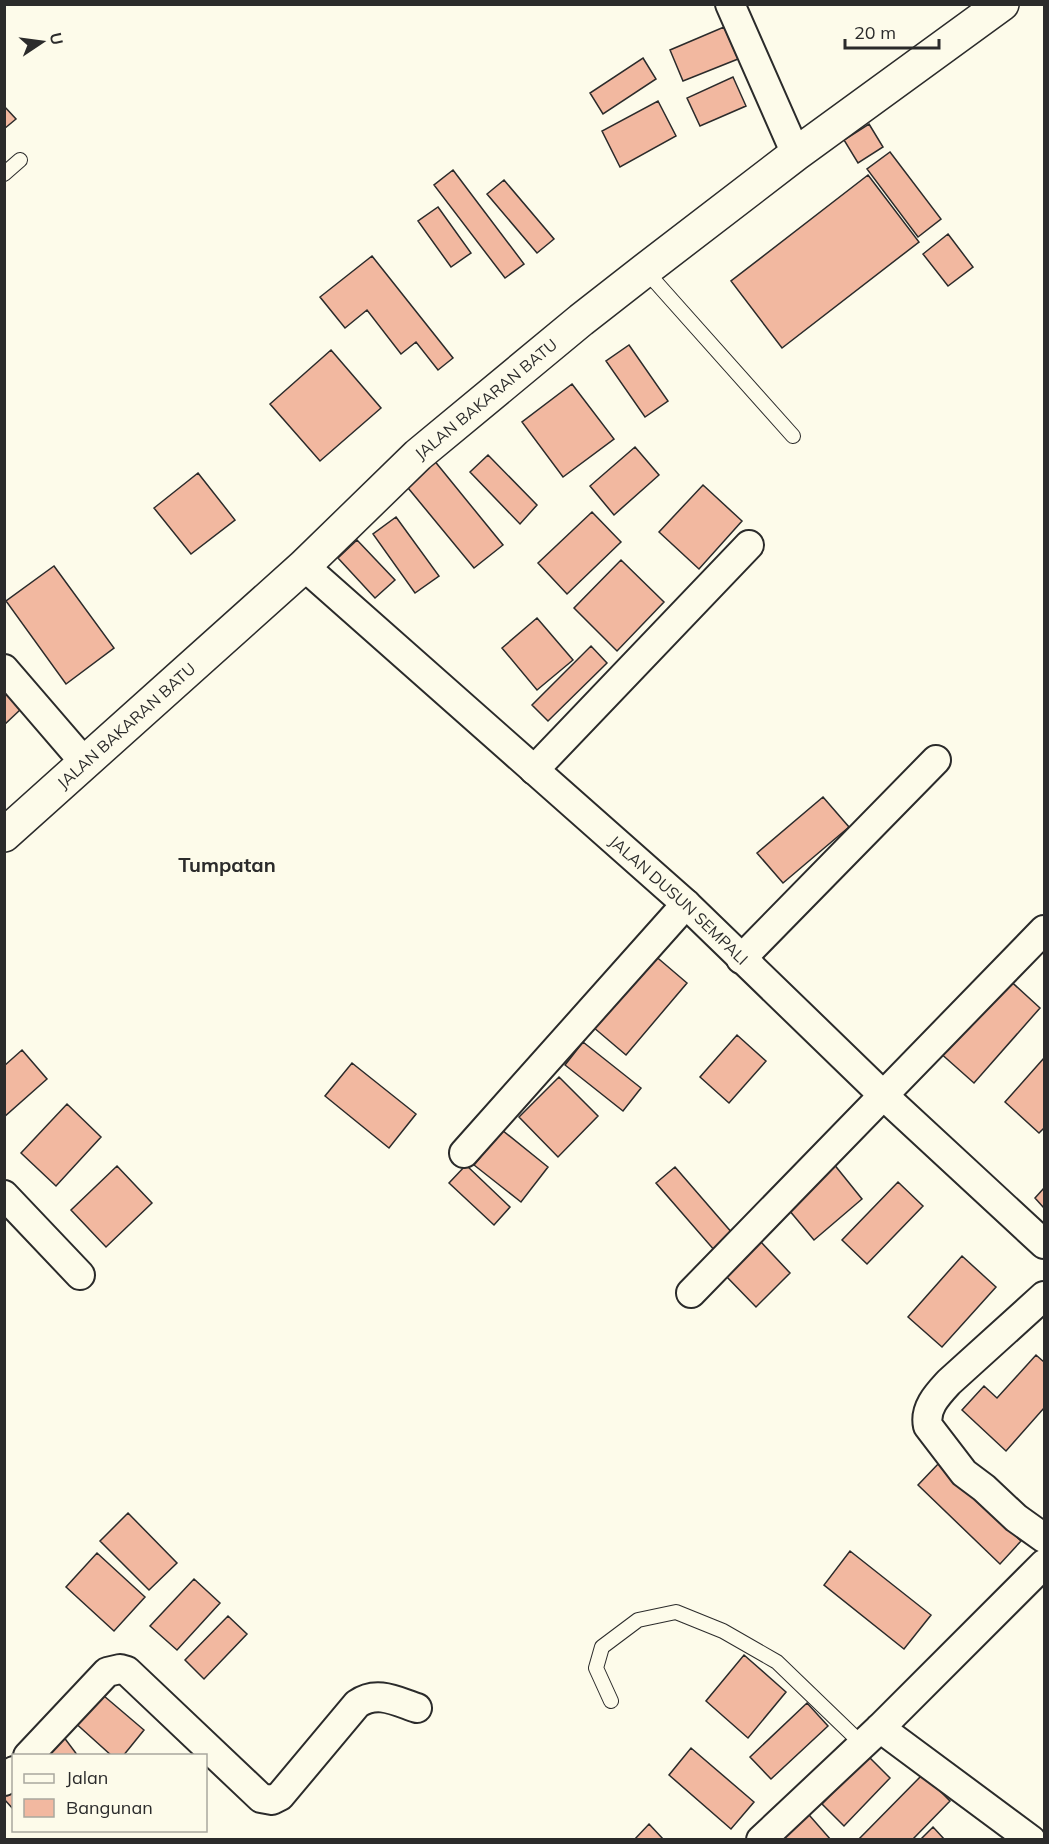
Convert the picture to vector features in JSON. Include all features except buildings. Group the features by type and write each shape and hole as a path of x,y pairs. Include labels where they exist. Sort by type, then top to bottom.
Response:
{"highway":[{"name":"JALAN BAKARAN BATU","path":"4,835 304,566 418,455 572,327 645,270 796,154 1002,4"}],"street":[{"path":"730,4 796,154"},
{"path":"534,770 749,545"},
{"name":"JALAN DUSUN SEMPALI","path":"304,566 686,904 883,1095 1044,1244"},
{"path":"4,669 85,763"},
{"path":"741,959 936,760"},
{"path":"464,1153 686,904"},
{"path":"691,1293 1044,930"},
{"path":"4,1195 80,1275"},
{"path":"1044,1296 938,1394 927,1411 926,1418 928,1426 964,1473 1016,1518 1044,1538"},
{"path":"761,1839 871,1736 1044,1564"},
{"path":"29,1754 107,1672 115,1669 128,1671 261,1798 272,1800 280,1796 357,1704 366,1698 386,1697 417,1708"},
{"path":"871,1736 1031,1839"}],"lane":[{"path":"4,174 20,160"},
{"path":"645,270 793,436"},
{"path":"611,1701 596,1668 602,1647 638,1620 676,1612 723,1631 777,1662 871,1736"}],"district":[{"name":"Tumpatan","path":"227,865"}]}
